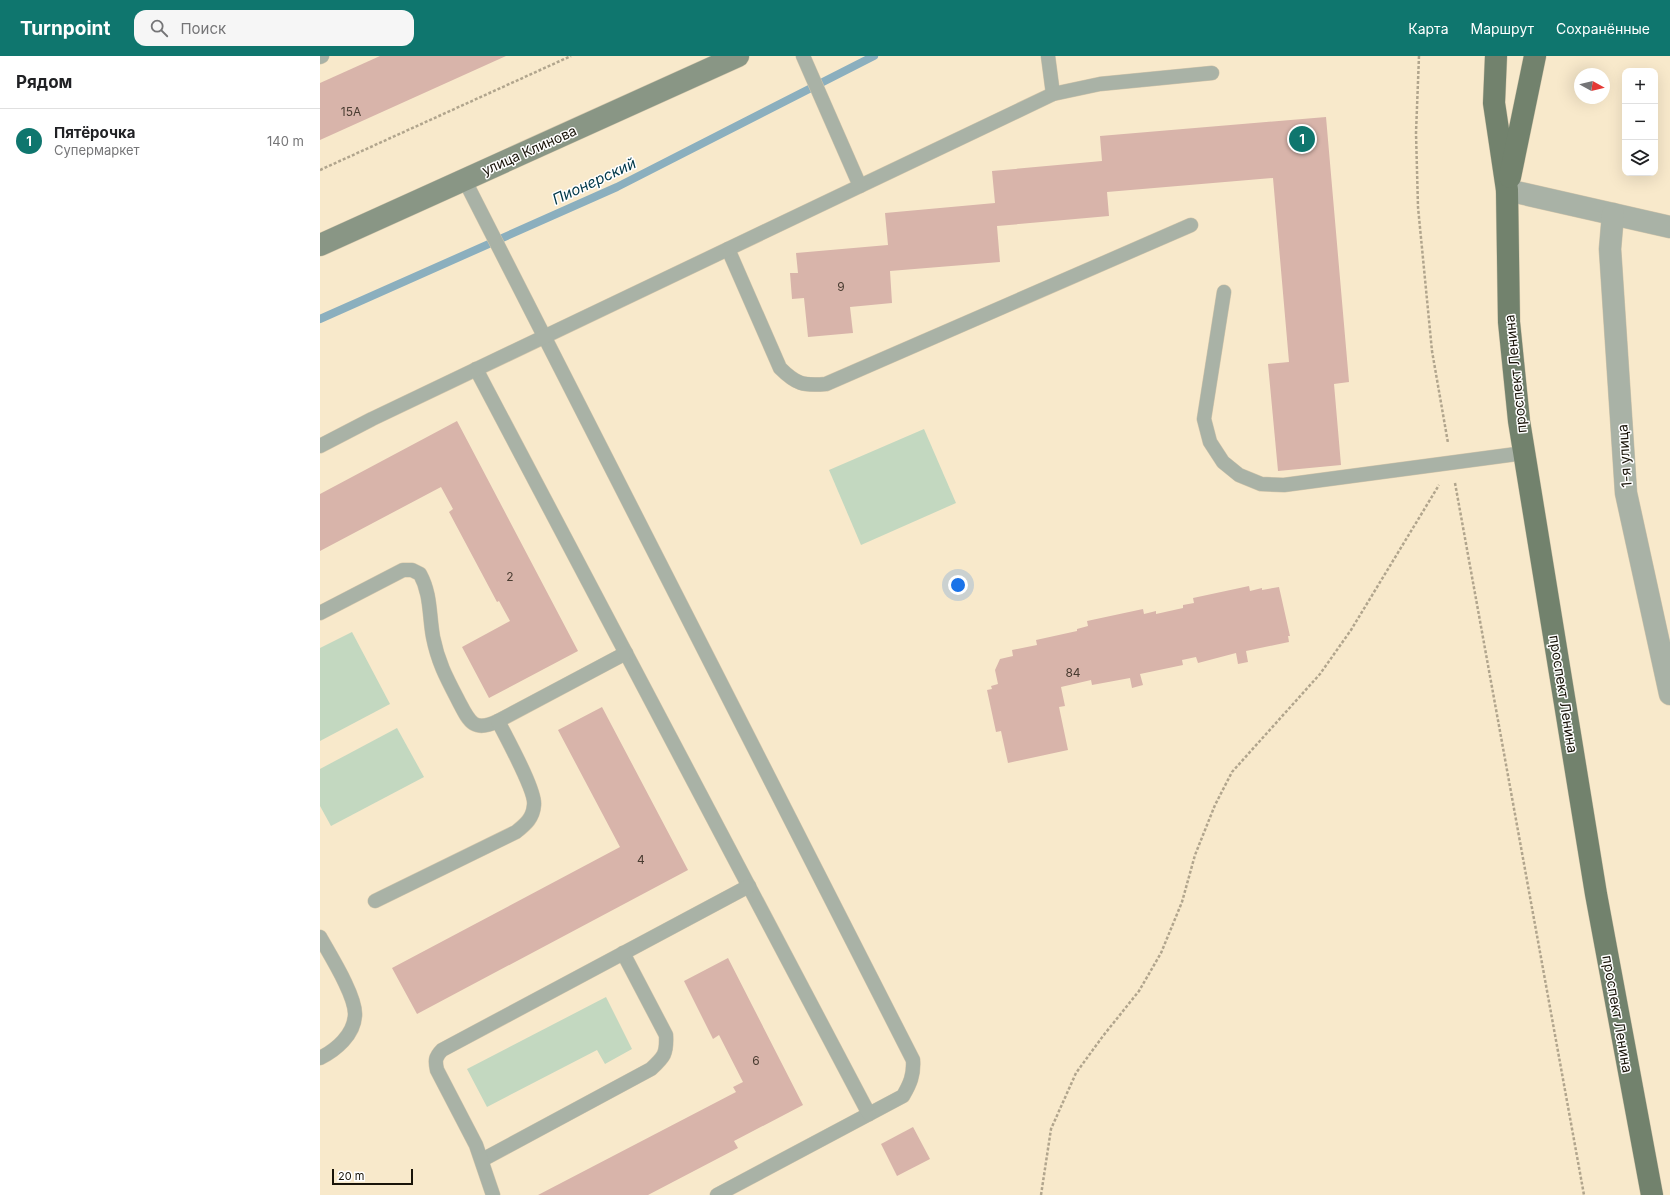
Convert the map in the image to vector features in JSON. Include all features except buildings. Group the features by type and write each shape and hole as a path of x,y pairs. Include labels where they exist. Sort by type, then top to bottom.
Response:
{"main road":[{"name":"проспект Ленина","path":"1496,56 1494,103 1507,190 1509,322 1519,421 1596,894 1652,1195"},
{"name":"проспект Ленина","path":"1507,190 1535,56"}],"street":[{"name":"улица Клинова","path":"320,245 738,56"},
{"path":"1507,190 1613,214 1667,220"},
{"name":"1-я улица","path":"1613,214 1610,249 1626,493 1670,694"}],"lane":[{"path":"803,56 860,186"},
{"path":"1048,56 1053,94"},
{"path":"320,446 372,418 1053,94 1107,83 1212,73"},
{"path":"464,179 913,1060 914,1071 911,1082 903,1096 717,1195"},
{"path":"728,249 780,368 792,380 808,386 826,384 1191,225"},
{"path":"1224,292 1204,419 1210,442 1223,462 1239,475 1261,484 1284,485 1524,453"},
{"path":"476,369 870,1114"},
{"path":"320,613 403,570 412,570 420,574 428,592 433,637 442,670 462,709 473,723 481,726 488,726 498,721 626,653"},
{"path":"375,901 516,832 528,823 532,816 535,803 531,789 498,721"},
{"path":"493,1195 482,1160 474,1141 437,1070 435,1061 438,1054 442,1050 749,886"},
{"path":"320,937 353,999 355,1015 351,1032 331,1052 320,1058"},
{"path":"482,1160 651,1069 664,1057 667,1048 666,1035 623,953"}],"path":[{"path":"320,170 571,56"},
{"path":"1419,56 1417,148 1418,207 1432,352 1584,1195"},
{"path":"1041,1195 1051,1129 1076,1073 1139,991 1161,953 1182,902 1195,855 1215,806 1232,772 1320,674 1350,630 1452,463"}],"green space":[{"path":"924,429 956,503 861,545 829,470"},
{"path":"352,632 390,704 320,741 320,648"},
{"path":"397,728 424,777 331,826 320,806 320,769"},
{"path":"606,997 632,1049 605,1064 597,1050 487,1107 467,1069"}],"waterway":[{"name":"Пионерский","path":"320,319 617,187 874,56"}],"place":[{"name":"Пятёрочка","path":"1302,139"}]}
